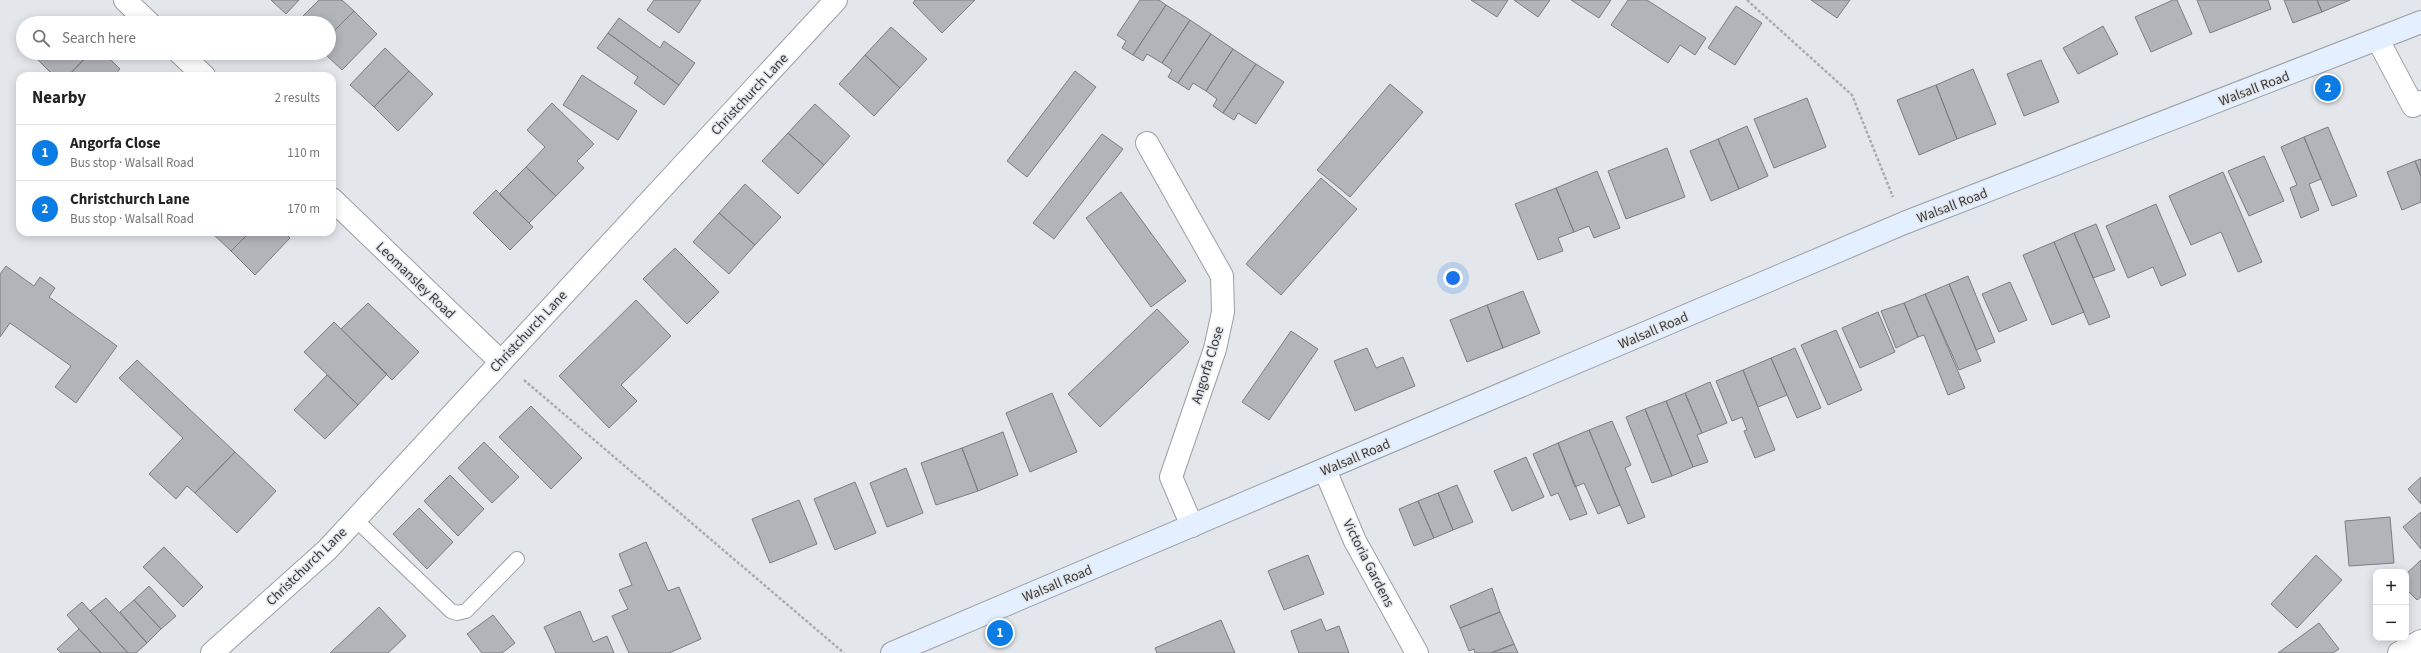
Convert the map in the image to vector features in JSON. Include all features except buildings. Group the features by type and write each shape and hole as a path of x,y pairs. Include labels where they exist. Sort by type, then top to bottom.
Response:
{"street":[{"path":"125,0 142,16"},
{"name":"Christchurch Lane","path":"212,653 327,550 500,361 836,0"},
{"name":"Walsall Road","path":"892,653 1904,224 2421,22"},
{"path":"2378,40 2413,106 2421,102"},
{"path":"187,60 200,72"},
{"name":"Angorfa Close","path":"1147,143 1222,276 1223,312 1215,349 1171,477 1192,526"},
{"name":"Leomansley Road","path":"336,203 500,361"},
{"name":"Victoria Gardens","path":"1325,470 1355,541 1418,653"},
{"path":"2399,653 2421,641"}],"lane":[{"path":"355,519 451,611 457,613 466,611 517,560"}],"path":[{"path":"1747,0 1852,95 1904,224"},
{"path":"500,361 844,653"}],"place":[{"name":"Christchurch Lane","path":"2328,88"},
{"name":"Angorfa Close","path":"1000,633"}]}
